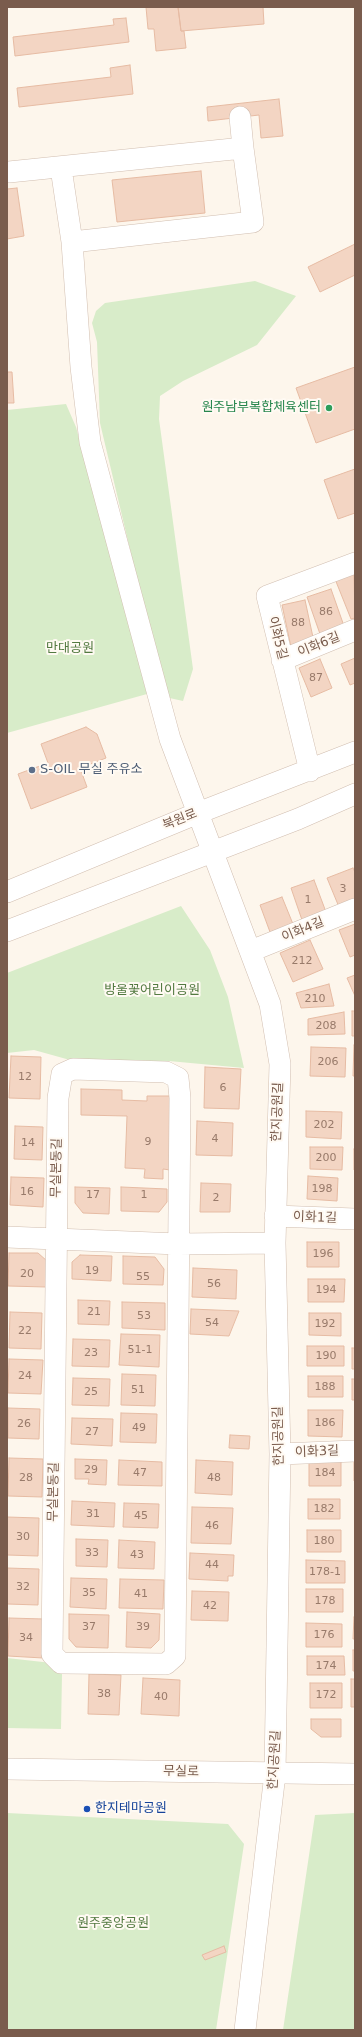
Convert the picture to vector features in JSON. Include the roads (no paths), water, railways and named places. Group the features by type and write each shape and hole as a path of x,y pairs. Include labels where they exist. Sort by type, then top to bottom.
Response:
{"street":[{"path":"72,242 253,222 240,117"},
{"path":"9,172 62,168 243,148"},
{"name":"한지공원길","path":"62,168 72,242 81,367 90,442 170,739 211,852 252,951 270,1004 280,1064 275,1216 280,1454 276,1774 246,2030"},
{"name":"이화5길","path":"310,771 267,596 355,563"},
{"name":"이화6길","path":"282,660 355,630"},
{"name":"북원로","path":"7,892 198,813 310,771 355,752"},
{"path":"7,931 298,819 355,794"},
{"name":"이화4길","path":"252,951 355,909"},
{"name":"무실본동길","path":"73,1069 166,1072 178,1078 180,1098 178,1244 175,1656 166,1664 61,1663 52,1654 58,1098 62,1074 73,1069"},
{"name":"이화1길","path":"275,1216 355,1219"},
{"path":"7,1237 178,1244 275,1243"},
{"name":"이화3길","path":"280,1454 355,1451"},
{"name":"무실로","path":"7,1769 355,1774"}],"place":[{"name":"원주남부복합체육센터","path":"329,408"},
{"name":"S-OIL 무실 주유소","path":"32,770"},
{"name":"한지테마공원","path":"87,1809"}],"park label":[{"name":"만대공원","path":"70,649"},
{"name":"방울꽃어린이공원","path":"152,991"},
{"name":"원주중앙공원","path":"113,1924"}]}
